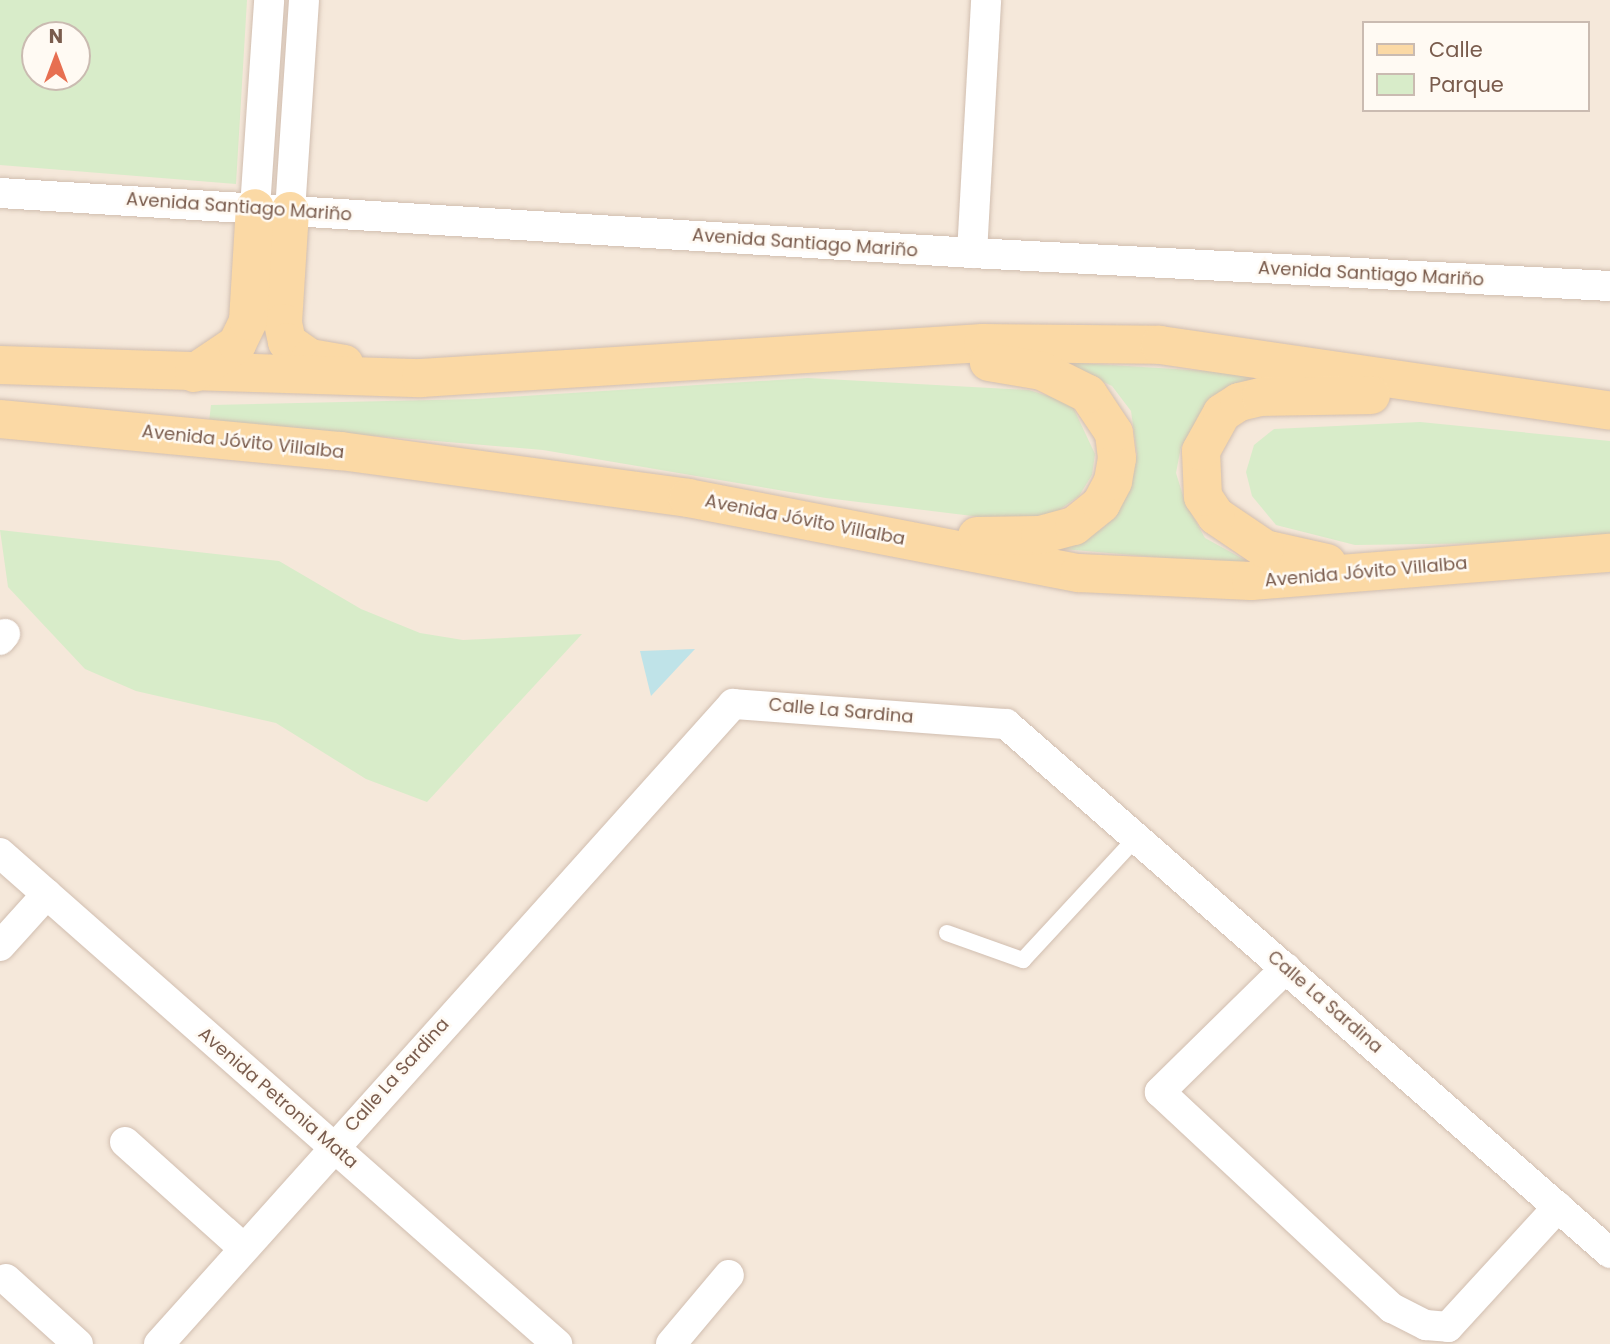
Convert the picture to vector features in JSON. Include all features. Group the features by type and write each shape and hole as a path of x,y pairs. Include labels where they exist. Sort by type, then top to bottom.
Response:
{"main road":[{"path":"194,373 236,344 248,321 272,209"},
{"path":"272,209 287,342 310,358 421,378"},
{"path":"0,365 421,378 983,343 1160,345 1610,411"},
{"path":"828,524 998,538 1040,535 1074,526 1101,504 1113,481 1117,458 1114,433 1088,394 1042,371 1013,364 846,350"},
{"path":"1364,571 1265,549 1216,516 1203,497 1200,462 1201,451 1222,414 1261,397 1499,395"},
{"name":"Avenida Jóvito Villalba","path":"0,419 341,451 688,498 1079,573 1251,581 1610,554"}],"street":[{"path":"269,0 272,209"},
{"path":"272,209 304,0"},
{"path":"972,253 986,0"},
{"name":"Avenida Santiago Mariño","path":"0,192 972,253 1610,286"},
{"name":"Calle La Sardina","path":"159,1344 332,1146 733,704 1006,724 1610,1253"},
{"name":"Avenida Petronia Mata","path":"0,853 557,1344"},
{"path":"0,946 47,894"},
{"path":"1286,968 1160,1092 1392,1308 1426,1325 1448,1327 1558,1207"},
{"path":"125,1142 243,1248"},
{"path":"671,1344 729,1275"},
{"path":"6,1279 78,1344"}],"lane":[{"path":"947,933 1023,960 1137,837"}],"shaded area":[{"path":"0,0 1610,0 1610,1344 0,1344"}],"green space":[{"path":"0,0 247,0 236,184 0,165"},
{"path":"1062,362 1287,376 1205,407 1181,447 1176,473 1185,502 1205,538 1256,566 1052,548 1100,530 1115,517 1130,490 1137,454 1131,411 1112,386"},
{"path":"808,378 1029,390 1071,403 1095,454 1092,475 1079,496 1052,515 997,519 826,498 543,450 209,422 211,405 476,399"},
{"path":"1420,422 1610,441 1610,534 1502,543 1355,545 1276,525 1252,496 1246,472 1254,445 1274,429"},
{"path":"0,530 279,561 361,609 420,633 463,640 582,634 427,802 366,779 276,723 136,691 85,669 8,587"}],"water":[{"path":"695,649 651,696 640,651"}]}
